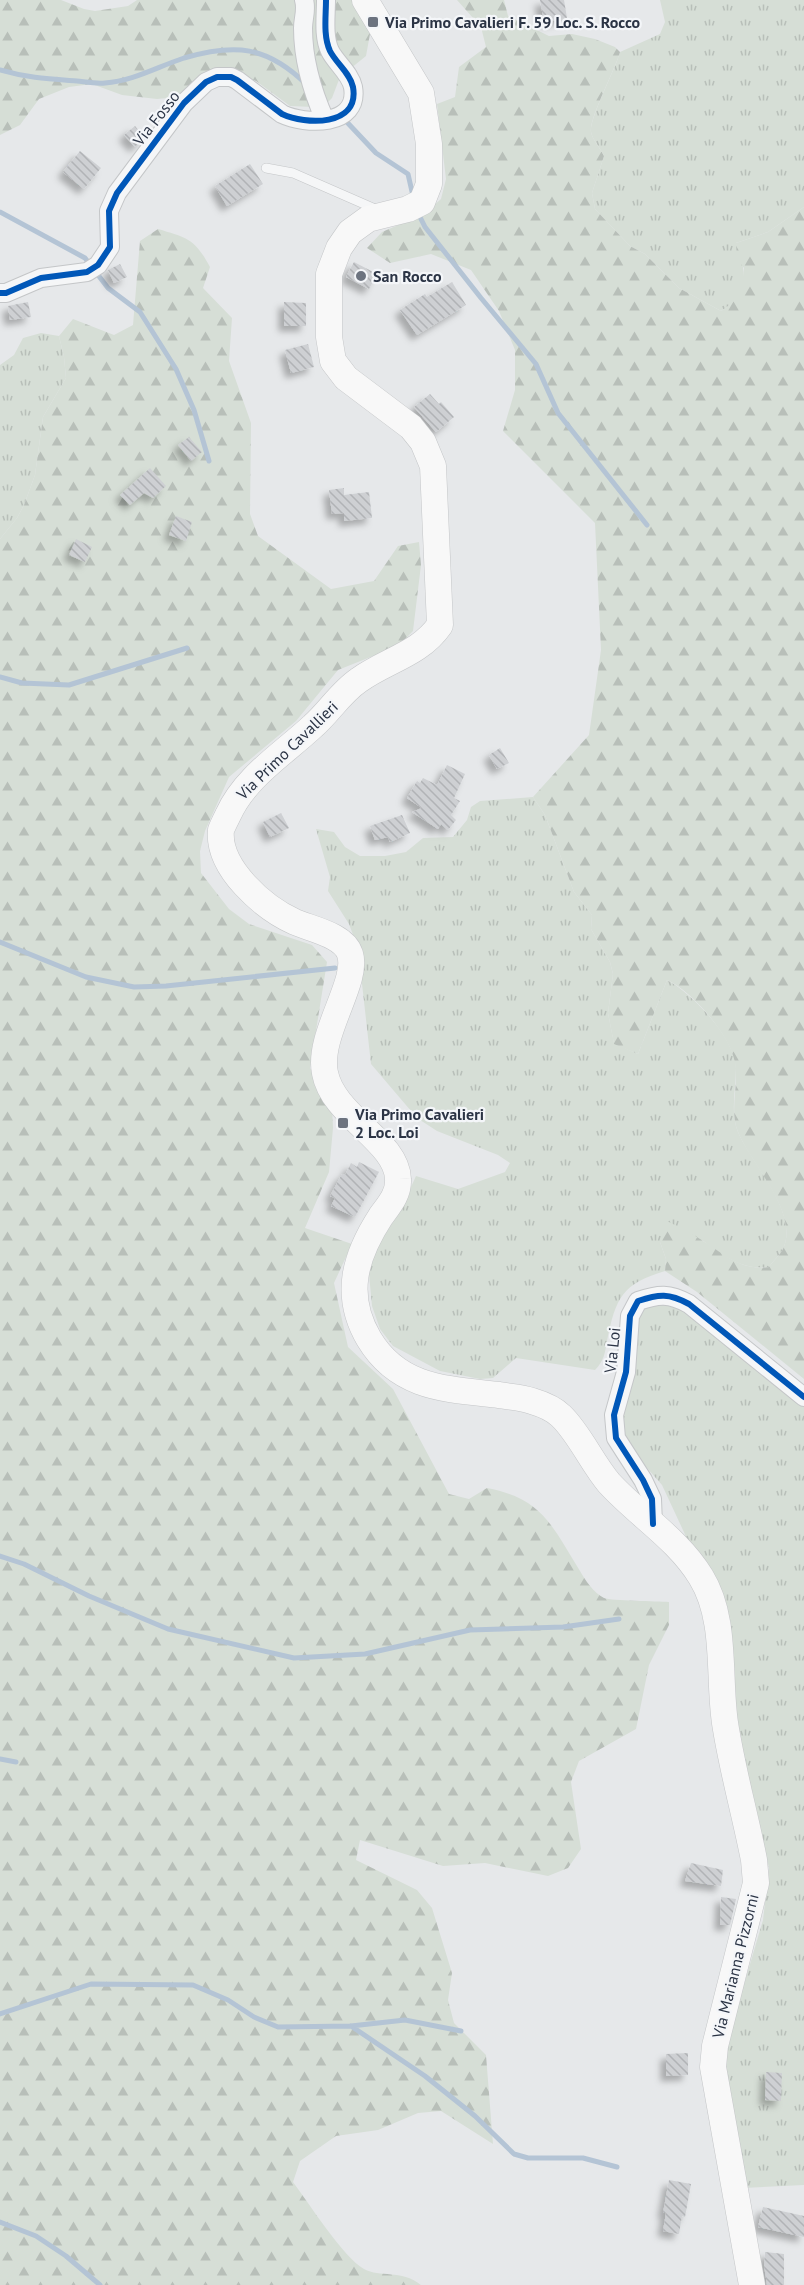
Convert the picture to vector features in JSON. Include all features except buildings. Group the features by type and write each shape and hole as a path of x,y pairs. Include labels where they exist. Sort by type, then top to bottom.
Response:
{"main road":[{"name":"Via Primo Cavallieri","path":"364,0 421,93 429,144 429,184 422,202 408,209 368,219 350,232 339,248 329,274 329,337 333,361 346,378 411,427 423,442 433,466 440,624 425,643 359,680 316,723 249,782 234,801 221,829 225,856 239,879 256,896 290,920 341,942 350,951 349,980 330,1031 324,1058 325,1074 333,1096 372,1135 393,1163 399,1178 395,1195 367,1238 356,1266 358,1308 362,1326 371,1342 383,1359 413,1381 448,1389 525,1398 561,1416 609,1482 677,1547 702,1578"},
{"name":"Via Marianna Pizzorni","path":"702,1578 716,1616 725,1721 754,1860 756,1883 715,2046 713,2067 752,2285"}],"street":[{"path":"304,0 306,6 303,27 307,55 317,102 325,120 344,113 351,104 353,91 352,84 336,61 326,40 326,0"},
{"name":"Via Fosso","path":"0,293 6,293 41,278 87,273 98,265 110,247 109,211 117,193 184,103 211,79 224,76 237,80 290,118 309,122 325,120"},
{"name":"Via Loi","path":"653,1524 652,1499 643,1480 616,1438 614,1415 626,1372 630,1316 638,1301 657,1295 676,1296 690,1304 804,1398"}],"lane":[{"path":"266,168 293,173 385,214"}],"green space":[{"path":"0,0 61,0 95,11 128,6 137,0 352,0 370,34 366,56 340,77 332,98 325,105 290,106 256,81 226,70 193,81 178,97 157,99 122,95 92,84 69,87 39,99 20,125 0,135"},
{"path":"457,0 504,0 508,16 549,36 572,34 595,39 615,47 620,52 591,125 592,135 604,156 592,193 595,209 630,246 645,254 679,288 721,311 736,298 743,282 744,268 737,259 736,243 768,232 804,207 804,1379 697,1292 665,1271 666,1259 660,1242 667,1221 732,1260 759,1268 769,1267 783,1249 786,1235 785,1220 779,1204 735,1124 736,1072 732,1052 718,1028 698,1004 677,985 667,980 638,1054 614,1044 608,1013 613,974 610,962 591,929 592,915 574,892 545,815 533,797 589,735 601,650 595,523 503,431 515,390 515,350 499,311 471,270 431,254 390,263 367,248 382,232 424,214 441,199 446,179 437,104 455,97 459,67 486,47 481,27"},
{"path":"660,0 804,0 804,207 768,232 736,243 744,281 738,297 721,311 679,288 645,254 630,246 595,209 592,193 604,156 593,138 591,126 620,52 660,34 665,22"},
{"path":"158,229 190,241 200,251 210,267 203,288 232,318 229,361 251,423 250,514 258,536 331,589 374,581 398,546 419,542 421,565 413,631 398,646 338,670 296,721 229,777 205,831 200,851 201,873 229,909 249,924 312,945 327,962 310,1068 332,1106 333,1128 329,1172 305,1228 352,1244 334,1283 348,1347 393,1389 449,1494 469,1499 487,1488 521,1499 534,1507 553,1528 587,1582 600,1596 616,1600 669,1602 669,1625 649,1665 636,1729 579,1761 571,1782 581,1849 568,1868 548,1876 485,1863 443,1866 360,1840 356,1860 417,1890 432,1908 452,1973 448,2000 454,2023 486,2055 493,2144 441,2111 418,2113 378,2130 336,2136 300,2161 293,2182 336,2241 356,2263 370,2272 406,2277 421,2285 0,2285 0,539 24,505 35,475 43,417 66,378 59,336 73,319 114,335 133,325 140,241"},
{"path":"41,333 59,336 66,378 43,417 35,475 24,505 0,539 0,365 14,355 23,338"},
{"path":"533,797 545,815 574,892 592,915 591,929 610,962 613,974 608,1013 614,1043 638,1054 667,980 700,1006 720,1030 734,1056 736,1068 734,1108 738,1132 780,1204 785,1220 786,1235 783,1249 778,1256 769,1267 760,1268 733,1261 702,1240 660,1242 666,1259 665,1271 639,1281 623,1294 610,1326 604,1357 595,1370 516,1358 493,1378 480,1379 440,1371 393,1346 380,1329 372,1306 369,1274 374,1252 402,1207 416,1176 458,1189 505,1172 510,1163 498,1155 437,1131 417,1118 371,1064 358,948 349,924 328,891 330,877 316,829 334,832 345,847 360,856 385,856 406,852 423,838 453,837 467,820 471,807 480,801"},
{"path":"657,1292 804,1395 804,2185 743,2188 722,2059 763,1920 769,1868 689,1543 662,1485 626,1442 620,1415 632,1319"}],"waterway":[{"path":"0,70 38,78 105,83 135,77 202,53 235,50 264,55 292,71 306,84"},
{"path":"344,119 376,153 408,174 413,196"},
{"path":"417,211 425,227 536,364 558,413 647,525"},
{"path":"0,212 85,258 108,288 140,312 176,369 194,410 209,461"},
{"path":"0,677 22,683 69,685 187,648"},
{"path":"0,942 86,977 134,987 166,986 335,968"},
{"path":"0,1556 24,1564 89,1596 168,1629 294,1658 365,1654 470,1630 563,1627 619,1619"},
{"path":"0,1759 16,1762"},
{"path":"0,2014 91,1984 193,1985 228,2000 254,2017 278,2027 351,2026 405,2020 461,2031"},
{"path":"351,2026 425,2076 475,2116 514,2154 528,2158 583,2158 617,2167"},
{"path":"0,2222 36,2236 66,2256 100,2285"}],"cycle path":[{"path":"0,293 6,293 41,278 87,272 98,265 110,247 109,211 117,193 184,103 206,82 217,77 231,77 282,114 292,118 329,120 348,110 353,100 353,87 349,77 330,51 326,39 326,0"},
{"path":"653,1524 652,1499 643,1480 616,1438 614,1415 626,1372 630,1316 638,1301 664,1296 689,1304 804,1397"}],"place":[{"name":"Via Primo Cavalieri F. 59 Loc. S. Rocco","path":"373,22"},
{"name":"San Rocco","path":"361,276"},
{"name":"Via Primo Cavalieri 2 Loc. Loi","path":"343,1123"}]}
